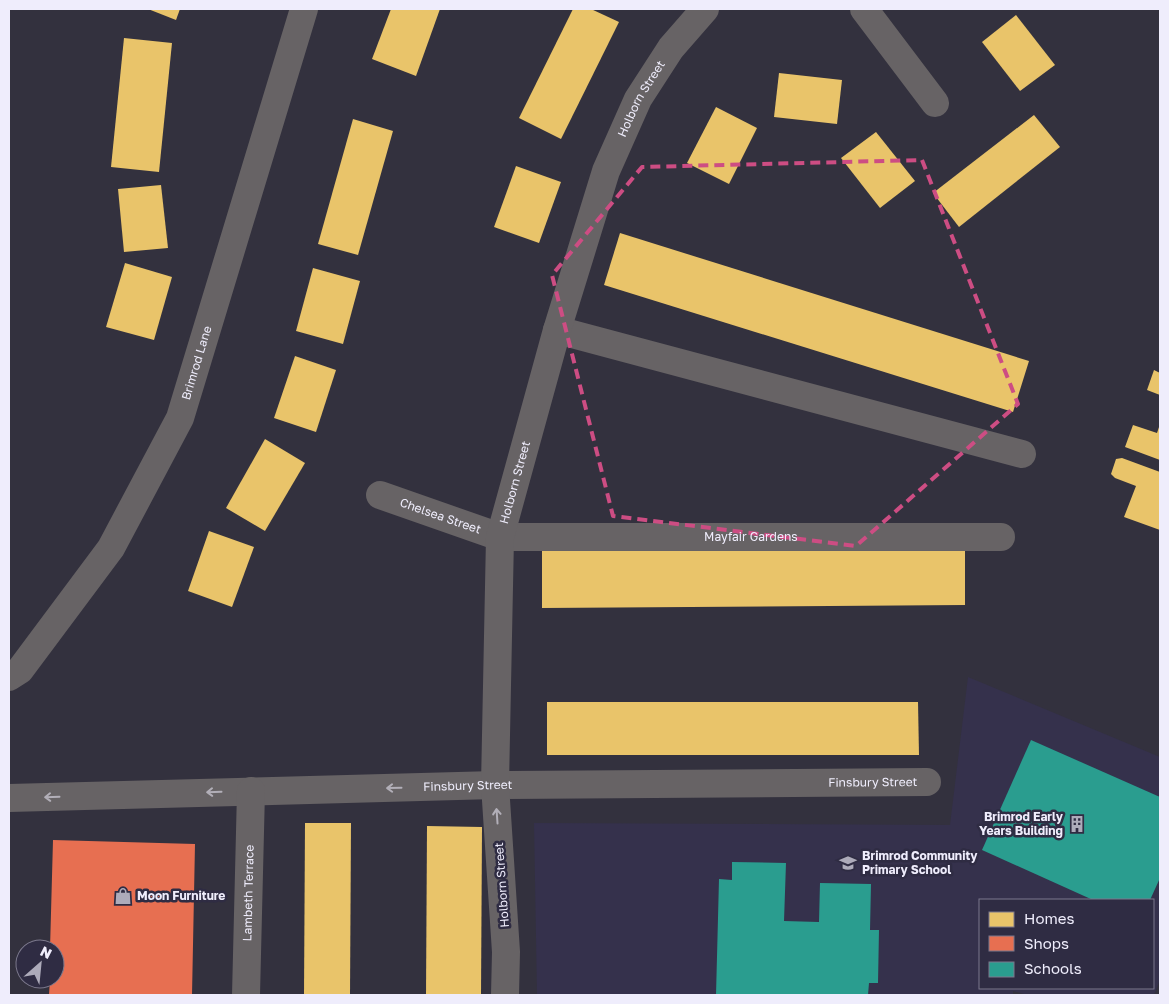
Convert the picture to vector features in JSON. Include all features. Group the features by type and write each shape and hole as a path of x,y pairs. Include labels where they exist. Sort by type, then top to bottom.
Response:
{"street":[{"name":"Brimrod Lane","path":"9,677 20,670 111,548 180,418 304,9"},
{"name":"Holborn Street","path":"505,995 506,952 495,785 500,537 557,330 606,171 638,99 671,48 705,9"},
{"path":"864,9 935,103"},
{"path":"557,330 1022,454"},
{"name":"Chelsea Street","path":"380,495 500,537"},
{"name":"Mayfair Gardens","path":"500,537 1001,537"},
{"name":"Finsbury Street","path":"9,798 495,785 927,782"},
{"name":"Lambeth Terrace","path":"246,995 251,791"}],"highlighted area":[{"path":"922,160 1018,404 856,546 613,516 552,275 642,167"}],"shaded area":[{"name":"Brimrod Community Primary School","path":"968,677 1160,757 1160,980 1154,995 1027,995 1013,991 1013,995 537,995 534,823 950,825"}],"building: Homes":[{"path":"148,9 180,9 176,20"},
{"path":"391,9 440,9 416,76 372,59"},
{"path":"573,9 591,9 619,22 561,139 519,118"},
{"path":"1016,15 1055,65 1020,91 982,42"},
{"path":"124,38 172,43 159,172 111,167"},
{"path":"779,73 842,80 837,124 774,117"},
{"path":"716,107 757,128 729,184 687,163"},
{"path":"1034,115 1060,147 959,227 933,193"},
{"path":"353,119 393,131 358,255 318,244"},
{"path":"876,132 915,181 880,208 841,158"},
{"path":"516,166 561,182 539,243 494,227"},
{"path":"161,185 168,248 124,252 118,189"},
{"path":"620,233 1029,361 1013,412 604,285"},
{"path":"125,263 172,277 154,340 106,327"},
{"path":"313,268 360,281 343,344 296,331"},
{"path":"295,356 336,370 316,432 274,418"},
{"path":"1154,370 1160,373 1160,395 1147,390"},
{"path":"1160,424 1160,460 1125,447 1133,425 1157,433"},
{"path":"265,439 305,463 265,531 226,508"},
{"path":"1122,458 1160,472 1160,530 1124,517 1136,486 1115,478 1111,474 1116,459"},
{"path":"209,531 254,547 232,607 188,591"},
{"path":"965,545 965,605 542,608 542,549"},
{"path":"547,702 918,702 919,755 547,755"},
{"path":"305,823 351,823 350,995 304,995"},
{"path":"427,826 482,827 481,995 426,995"}],"building: Shops":[{"name":"Moon Furniture","path":"53,840 195,844 192,995 49,995 49,989 65,989 65,939 50,939"}],"building: Schools":[{"name":"Brimrod Early Years Building","path":"1031,740 1160,797 1160,878 1150,899 1091,899 982,850"},
{"path":"732,862 786,863 784,921 819,922 820,883 871,884 870,930 879,930 878,983 869,983 868,995 716,995 719,879 732,880"}],"place":[{"name":"Brimrod Early Years Building","path":"1077,824"},
{"name":"Brimrod Community Primary School","path":"848,863"},
{"name":"Moon Furniture","path":"123,896"}]}
